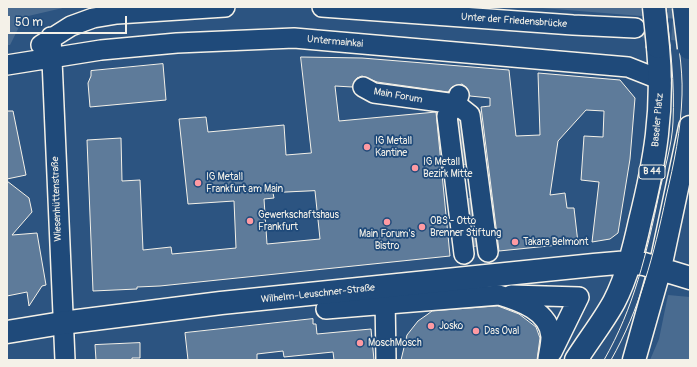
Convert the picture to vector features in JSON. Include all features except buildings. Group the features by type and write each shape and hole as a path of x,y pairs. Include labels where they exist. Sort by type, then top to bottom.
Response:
{"main road":[{"name":"Baseler Platz","path":"576,360 614,302 625,278 650,183 657,142 661,80 654,7"},
{"path":"684,7 689,54"},
{"name":"B 44","path":"634,360 660,268 690,128"},
{"path":"629,262 660,268 690,278"},
{"name":"Wilhelm-Leuschner-Straße","path":"7,332 62,323 221,303 629,262"}],"street":[{"path":"12,63 51,37 71,26 93,18 117,14 225,7"},
{"name":"Unter der Friedensbrücke","path":"322,7 566,25 635,28"},
{"name":"Wiesenhüttenstraße","path":"51,37 62,323 65,360"},
{"name":"Untermainkai","path":"12,63 101,50 167,44 294,38 628,67 661,80"},
{"name":"Main Forum","path":"363,87 374,93 454,105 470,115 488,252"},
{"path":"454,105 454,184 464,254"},
{"path":"454,184 479,180"},
{"name":"Wilhelm-Leuschner-Straße","path":"499,295 523,302 545,318 551,336 548,359"},
{"name":"Wilhelm-Leuschner-Straße","path":"326,309 385,301 499,295 579,297 548,359"},
{"path":"385,301 386,360"}],"shaded area":[{"path":"7,7 67,7 24,17 10,45 7,45"},
{"path":"530,7 690,7 690,20"},
{"path":"462,117 468,164 461,165 455,118"},
{"path":"471,199 477,246 470,247 464,200"},
{"path":"668,295 690,297 690,360 650,360 659,339"}],"tunnel":[{"path":"643,28 690,32"}],"tram line":[{"path":"604,360 624,320 638,279 650,237 668,158 673,122 673,93 672,64 666,7"},
{"path":"611,360 630,321 645,281 677,146 681,108 682,73 673,7"}],"place":[{"name":"IG Metall Kantine","path":"367,147"},
{"name":"IG Metall Bezirk Mitte","path":"415,168"},
{"name":"IG Metall Frankfurt am Main","path":"198,183"},
{"name":"Gewerkschaftshaus Frankfurt","path":"250,221"},
{"name":"Main Forum's Bistro","path":"387,222"},
{"name":"OBS - Otto Brenner Stiftung","path":"422,227"},
{"name":"Takara Belmont","path":"515,242"},
{"name":"Josko","path":"431,326"},
{"name":"Das Oval","path":"476,331"},
{"name":"MoschMosch","path":"360,343"}]}
